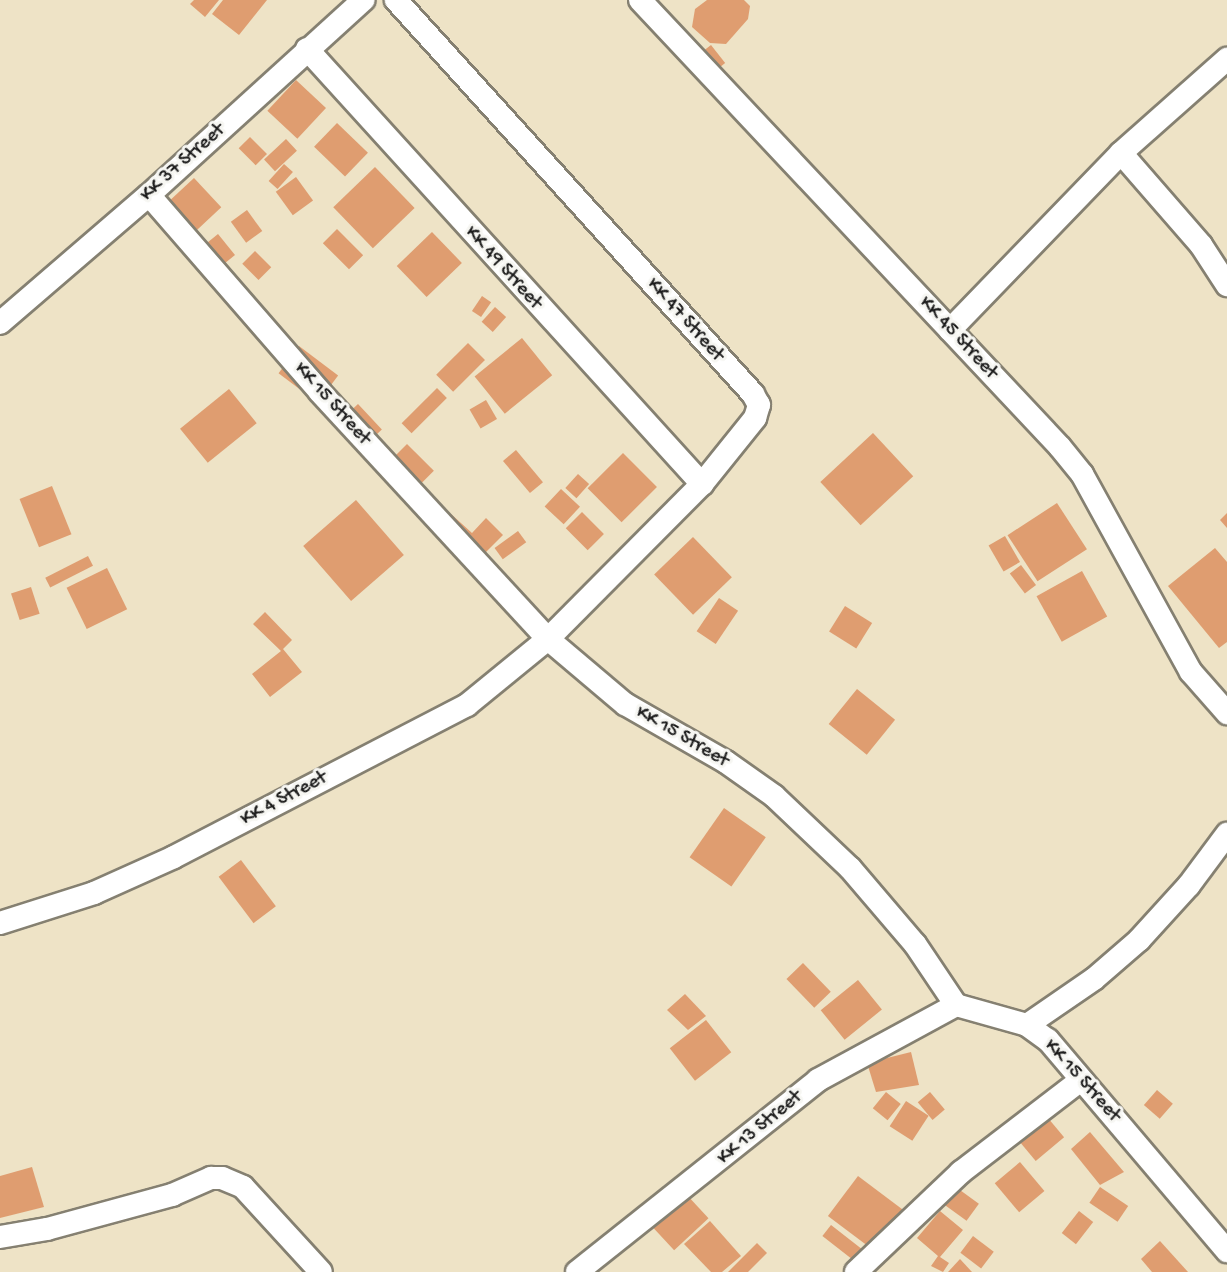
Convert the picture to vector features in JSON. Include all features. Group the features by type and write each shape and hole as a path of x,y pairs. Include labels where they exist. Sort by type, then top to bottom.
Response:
{"street":[{"name":"KK 37 Street","path":"0,324 149,195 363,0"},
{"name":"KK 47 Street","path":"396,0 753,394 759,405 755,418 702,484 548,639"},
{"name":"KK 45 Street","path":"640,0 1082,474 1180,654 1227,713"},
{"name":"KK 49 Street","path":"307,49 702,484"},
{"path":"950,330 1121,153 1227,59"},
{"path":"1121,153 1201,244 1227,285"},
{"name":"KK 15 Street","path":"149,195 320,392 548,639 624,704 726,762 774,796 872,893 915,944 956,1005 1027,1025 1048,1040 1227,1251"},
{"path":"0,302 26,300"},
{"name":"KK 4 Street","path":"0,923 94,893 217,835 352,762 447,718 485,693 548,639"},
{"path":"1027,1025 1094,979 1139,940 1189,885 1227,834"},
{"name":"KK 13 Street","path":"577,1272 818,1080 956,1005"},
{"path":"856,1272 961,1172 1081,1080"},
{"path":"0,1237 47,1229 172,1195 211,1178 222,1178 243,1187 321,1272"}],"building":[{"path":"194,0 219,0 205,17 190,4"},
{"path":"223,0 267,0 239,35 212,14"},
{"path":"707,0 744,0 750,6 748,19 726,44 710,43 692,27 695,9"},
{"path":"711,45 725,63 713,73 698,55"},
{"path":"296,80 326,108 297,139 267,111"},
{"path":"337,123 368,153 345,177 314,147"},
{"path":"250,137 267,154 256,165 239,148"},
{"path":"286,139 297,151 275,171 264,159"},
{"path":"284,164 293,172 278,189 269,181"},
{"path":"375,167 415,208 373,248 333,207"},
{"path":"296,177 313,200 293,215 276,192"},
{"path":"194,178 221,207 180,246 152,217"},
{"path":"247,210 262,231 246,243 231,222"},
{"path":"337,229 363,255 349,269 323,243"},
{"path":"432,232 462,263 427,297 397,266"},
{"path":"218,234 235,255 212,273 195,252"},
{"path":"255,251 271,267 259,280 242,264"},
{"path":"482,296 491,302 481,317 472,311"},
{"path":"495,307 506,317 493,332 482,322"},
{"path":"522,338 552,375 505,414 475,376"},
{"path":"468,343 485,360 453,392 436,375"},
{"path":"299,346 338,375 318,403 279,373"},
{"path":"437,388 447,398 412,433 402,423"},
{"path":"229,389 257,423 208,463 180,429"},
{"path":"486,400 497,419 481,429 470,410"},
{"path":"358,404 382,430 365,445 341,420"},
{"path":"873,433 913,476 861,525 820,482"},
{"path":"407,444 434,471 408,496 382,469"},
{"path":"516,450 543,482 530,493 503,461"},
{"path":"623,453 657,487 622,522 588,488"},
{"path":"578,474 589,484 576,498 565,488"},
{"path":"52,486 71,534 39,547 20,499"},
{"path":"561,489 580,507 564,524 545,507"},
{"path":"356,500 404,555 351,601 303,546"},
{"path":"1057,503 1087,549 1037,581 1008,535"},
{"path":"582,512 604,534 588,550 566,528"},
{"path":"1227,513 1227,528 1220,520"},
{"path":"451,514 472,533 486,518 503,535 471,567 433,533"},
{"path":"518,531 526,542 503,559 495,548"},
{"path":"1005,536 1020,562 1004,571 989,546"},
{"path":"693,537 732,577 693,615 654,575"},
{"path":"1215,548 1227,562 1227,642 1219,648 1168,586"},
{"path":"88,556 93,566 50,588 45,578"},
{"path":"1021,565 1036,585 1025,593 1010,573"},
{"path":"107,568 127,609 87,629 67,588"},
{"path":"1082,571 1107,616 1062,642 1037,596"},
{"path":"31,587 40,614 20,620 11,593"},
{"path":"719,598 738,611 716,644 697,631"},
{"path":"845,606 872,623 856,648 829,631"},
{"path":"265,612 292,640 283,649 302,672 270,697 252,674 281,651 253,624"},
{"path":"857,689 895,720 867,755 829,724"},
{"path":"724,808 766,837 731,886 690,857"},
{"path":"241,860 276,906 254,923 219,877"},
{"path":"803,963 831,992 814,1008 786,979"},
{"path":"858,980 882,1010 845,1040 821,1010"},
{"path":"685,994 706,1016 688,1030 667,1010"},
{"path":"706,1020 731,1052 695,1081 670,1048"},
{"path":"911,1052 919,1085 876,1092 867,1063"},
{"path":"1157,1090 1173,1104 1160,1119 1144,1105"},
{"path":"886,1092 901,1104 888,1120 873,1108"},
{"path":"930,1092 945,1110 933,1120 918,1102"},
{"path":"906,1101 929,1116 912,1141 890,1126"},
{"path":"1048,1118 1064,1137 1036,1161 1020,1142"},
{"path":"1090,1132 1124,1172 1100,1185 1071,1149"},
{"path":"1020,1162 1044,1191 1019,1212 995,1183"},
{"path":"32,1167 44,1207 0,1218 0,1176"},
{"path":"858,1176 906,1212 876,1252 828,1216"},
{"path":"953,1185 979,1204 967,1221 941,1202"},
{"path":"1100,1187 1128,1206 1118,1222 1089,1203"},
{"path":"686,1194 709,1218 674,1250 652,1226"},
{"path":"940,1211 963,1230 940,1257 949,1263 943,1272 931,1266 938,1256 917,1238"},
{"path":"1079,1211 1093,1222 1076,1244 1062,1233"},
{"path":"710,1221 741,1256 722,1272 711,1272 684,1244"},
{"path":"831,1225 869,1255 860,1266 822,1236"},
{"path":"973,1236 994,1252 981,1268 960,1253"},
{"path":"1160,1241 1188,1272 1152,1272 1141,1259"},
{"path":"757,1243 767,1253 748,1272 728,1272"},
{"path":"960,1259 972,1272 948,1272"}]}
